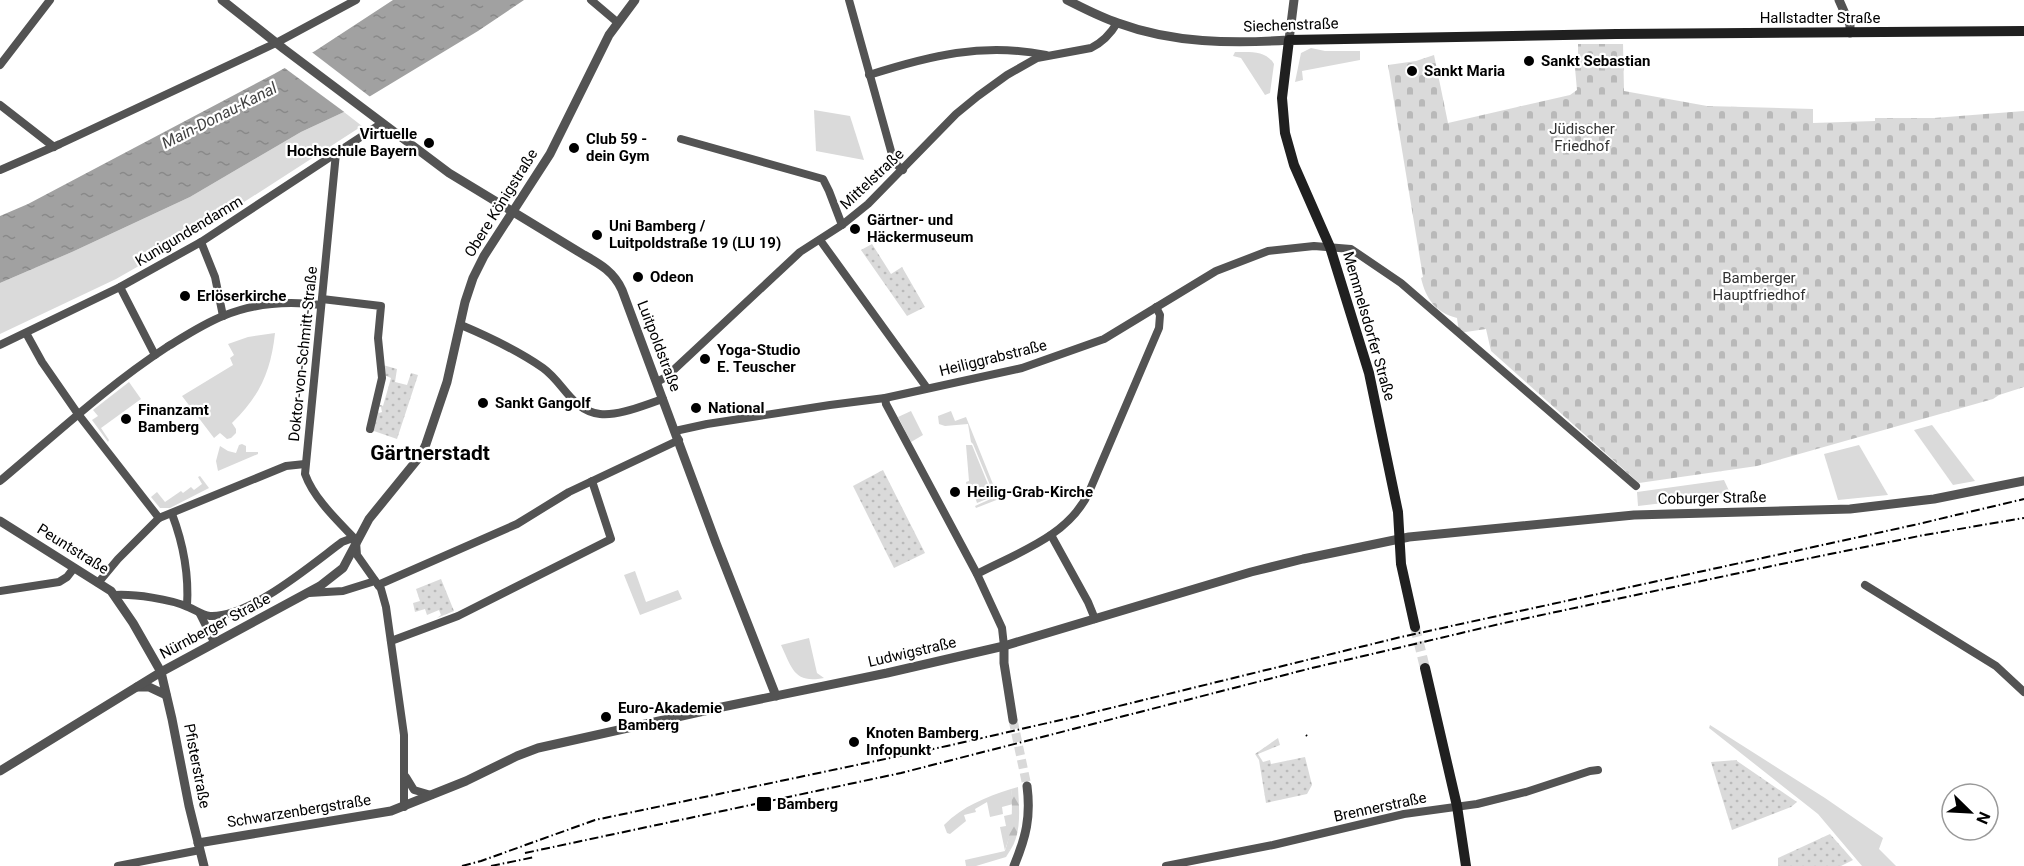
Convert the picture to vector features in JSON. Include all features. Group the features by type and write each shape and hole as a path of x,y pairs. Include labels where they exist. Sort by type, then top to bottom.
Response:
{"main road":[{"name":"Hallstadter Straße","path":"1524,36 2024,31"},
{"name":"Siechenstraße","path":"1289,40 1524,36"},
{"name":"Memmelsdorfer Straße","path":"1289,40 1282,98 1285,133 1294,165 1330,247 1369,373 1398,512 1401,564 1415,627"},
{"path":"1425,668 1457,806 1466,866"}],"street":[{"path":"0,65 50,0"},
{"name":"Luitpoldstraße","path":"222,0 448,173 603,267 615,277 622,290 776,696"},
{"path":"0,170 276,43 356,0"},
{"path":"591,0 617,22"},
{"name":"Obere Königstraße","path":"356,540 369,519 415,463 426,444 447,382 465,302 473,278 484,256 550,154 603,46 617,22 635,0"},
{"path":"849,0 894,159 903,170"},
{"name":"Siechenstraße","path":"1066,0 1117,23 1200,41 1289,40"},
{"path":"1289,40 1294,0"},
{"path":"1839,0 1850,25 1850,33"},
{"name":"Mittelstraße","path":"657,382 666,377 793,258 842,225 868,204 966,106 1014,71 1037,58 1091,48 1099,44 1110,34 1117,23"},
{"path":"869,75 932,57 969,51 1015,49 1047,55"},
{"path":"0,105 54,147"},
{"name":"Kunigundendamm","path":"0,345 120,287 201,242 336,153 378,120"},
{"path":"681,139 823,179 842,225"},
{"name":"Doktor-von-Schmitt-Straße","path":"336,153 305,464 308,482 356,540"},
{"path":"820,240 927,388"},
{"path":"201,242 215,277 223,316"},
{"name":"Heiliggrabstraße","path":"592,481 677,435 722,421 885,398 999,374 1047,360 1104,339 1216,271 1272,250 1314,246 1347,248 1359,253 1406,287 1636,486"},
{"path":"120,287 155,356"},
{"path":"0,481 78,414 155,356 194,330 223,316 273,304 322,302 381,306 378,338 382,378 370,429"},
{"path":"977,574 1051,535 1070,519 1086,498 1159,328 1160,315 1156,307"},
{"path":"461,325 544,369 577,405 589,412 607,414 663,399"},
{"path":"26,333 42,362 78,414 159,518"},
{"path":"885,398 977,574 1002,628 1004,663 1013,720"},
{"path":"98,583 118,559 159,518 286,466 305,464"},
{"path":"391,641 458,616 611,539 592,481"},
{"name":"Nürnberger Straße","path":"308,593 343,591 376,583 517,524 560,497 592,481"},
{"name":"Coburger Straße","path":"1400,539 1635,515 1860,508 1934,499 2024,481"},
{"path":"172,514 178,528 186,573 187,606"},
{"name":"Peuntstraße","path":"0,521 115,595 161,672"},
{"path":"1051,535 1095,619"},
{"path":"115,595 130,595 187,606 200,614 222,615 251,604 289,581 342,543 350,539 356,540 357,555 384,596 404,735 404,807"},
{"name":"Ludwigstraße","path":"404,807 538,748 1004,646 1251,572 1400,539"},
{"name":"Nürnberger Straße","path":"0,771 161,672 320,586 348,562 356,540"},
{"path":"0,591 59,582 67,577 74,568"},
{"path":"1865,585 1996,666 2024,692"},
{"path":"200,614 214,642"},
{"name":"Pfisterstraße","path":"161,672 204,866"},
{"path":"137,687 149,687 166,695"},
{"name":"Brennerstraße","path":"1166,866 1273,845 1404,814 1478,804 1598,770"},
{"path":"405,776 414,790 432,795"},
{"path":"1014,866 1025,838 1029,815 1027,786"},
{"name":"Schwarzenbergstraße","path":"118,866 199,846 383,813 404,807"}],"green space":[{"name":"Bamberger Hauptfriedhof","path":"1578,44 1623,44 1624,91 1707,106 1813,109 1813,123 1875,121 1875,118 1934,118 2024,111 2024,387 1993,399 1757,466 1639,483 1491,351 1486,329 1459,333 1457,318 1437,308 1429,298 1421,278 1423,277 1388,65 1416,61 1434,55 1448,123 1570,95 1577,90 1575,68 1578,68"},
{"path":"1311,48 1325,51 1360,51 1360,60 1302,71 1303,80 1295,82 1301,53"},
{"path":"1235,52 1257,53 1271,59 1274,64 1270,93 1265,95 1241,58 1233,56"},
{"path":"814,110 850,116 864,160 816,151"},
{"path":"344,112 362,126 193,235 116,279 0,334 0,283 190,197 301,132"},
{"path":"872,244 891,274 902,267 925,307 907,316 861,250"},
{"path":"275,333 271,359 263,382 250,403 232,423 236,433 227,439 220,433 214,438 182,396 233,365 230,358 234,355 228,344 248,337"},
{"path":"383,365 397,369 395,382 407,385 411,373 418,375 397,439 371,430 377,410 379,413 382,412 381,407 377,407 378,404 383,406 391,378 384,375"},
{"path":"129,382 141,399 101,428 108,442 92,420 98,416 93,410"},
{"path":"911,411 923,435 911,442 898,417"},
{"path":"951,411 955,421 966,417 999,499 976,508 975,506 995,497 971,442 968,424 945,426 939,424 938,416"},
{"path":"1932,425 1975,481 1953,485 1914,430"},
{"path":"239,445 246,446 246,452 258,452 258,454 218,471 216,461 220,446 236,453"},
{"path":"966,445 972,445 992,494 989,498 977,503 973,491 968,494"},
{"path":"1859,445 1888,495 1838,500 1824,454"},
{"path":"883,470 925,553 894,568 853,486"},
{"path":"200,476 209,488 170,508 160,508 151,497 157,492 165,502 181,491 183,493 191,487 194,490 202,484 198,477"},
{"path":"1724,480 1731,495 1638,506 1637,492"},
{"path":"635,571 646,602 678,590 682,599 640,615 624,575"},
{"path":"441,579 454,611 437,618 441,615 439,610 427,615 425,609 415,612 413,603 420,601 416,589"},
{"path":"809,638 817,673 824,678 806,679 800,676 795,672 781,645"},
{"path":"1710,725 1883,838 1879,849 1896,866 1862,866 1818,814 1709,728"},
{"path":"1278,738 1280,745 1258,754 1263,762 1270,760 1271,764 1305,757 1312,785 1307,794 1266,803 1259,760 1255,754"},
{"path":"1737,760 1797,802 1791,807 1732,830 1711,762"},
{"path":"1018,787 1017,835 1011,849 1005,851 1011,820 1011,789"},
{"path":"1011,789 1013,804 1002,807 1003,814 990,817 987,802 975,809 976,812 964,815 966,821 950,834 947,833 944,825 959,812"},
{"path":"1013,814 1011,832 1005,850 1011,849 1006,857 976,866 966,866 965,860 1005,851 1000,827 1006,826 1004,816"},
{"path":"1830,834 1853,860 1841,866 1778,866 1778,858"}],"water":[{"name":"Main-Donau-Kanal","path":"393,0 524,0 478,31 344,112 301,132 190,197 0,283 0,216 28,204 274,74 315,51"}],"pier":[{"path":"309,50 373,99 347,114 282,66"}],"tunnel":[{"path":"1415,627 1425,668"},
{"path":"1013,720 1027,786"}],"railway":[{"path":"462,866 595,820 947,746 1401,637 2024,499"},
{"path":"525,853 901,773 1308,669 1504,623 1924,535 2024,518"},
{"path":"491,866 535,857"}],"place":[{"name":"Sankt Sebastian","path":"1529,61"},
{"name":"Sankt Maria","path":"1412,71"},
{"name":"Virtuelle Hochschule Bayern","path":"429,143"},
{"name":"Club 59 - dein Gym","path":"574,148"},
{"name":"Gärtner- und Häckermuseum","path":"855,229"},
{"name":"Uni Bamberg / Luitpoldstraße 19 (LU 19)","path":"597,235"},
{"name":"Odeon","path":"638,277"},
{"name":"Erlöserkirche","path":"185,296"},
{"name":"Yoga-Studio E. Teuscher","path":"705,359"},
{"name":"Sankt Gangolf","path":"483,403"},
{"name":"National","path":"696,408"},
{"name":"Finanzamt Bamberg","path":"126,419"},
{"name":"Heilig-Grab-Kirche","path":"955,492"},
{"name":"Euro-Akademie Bamberg","path":"606,717"},
{"name":"Knoten Bamberg Infopunkt","path":"854,742"},
{"name":"Bamberg","path":"764,804"}],"district":[{"name":"Gärtnerstadt","path":"430,453"}],"park label":[{"name":"Jüdischer Friedhof","path":"1582,138"}]}
